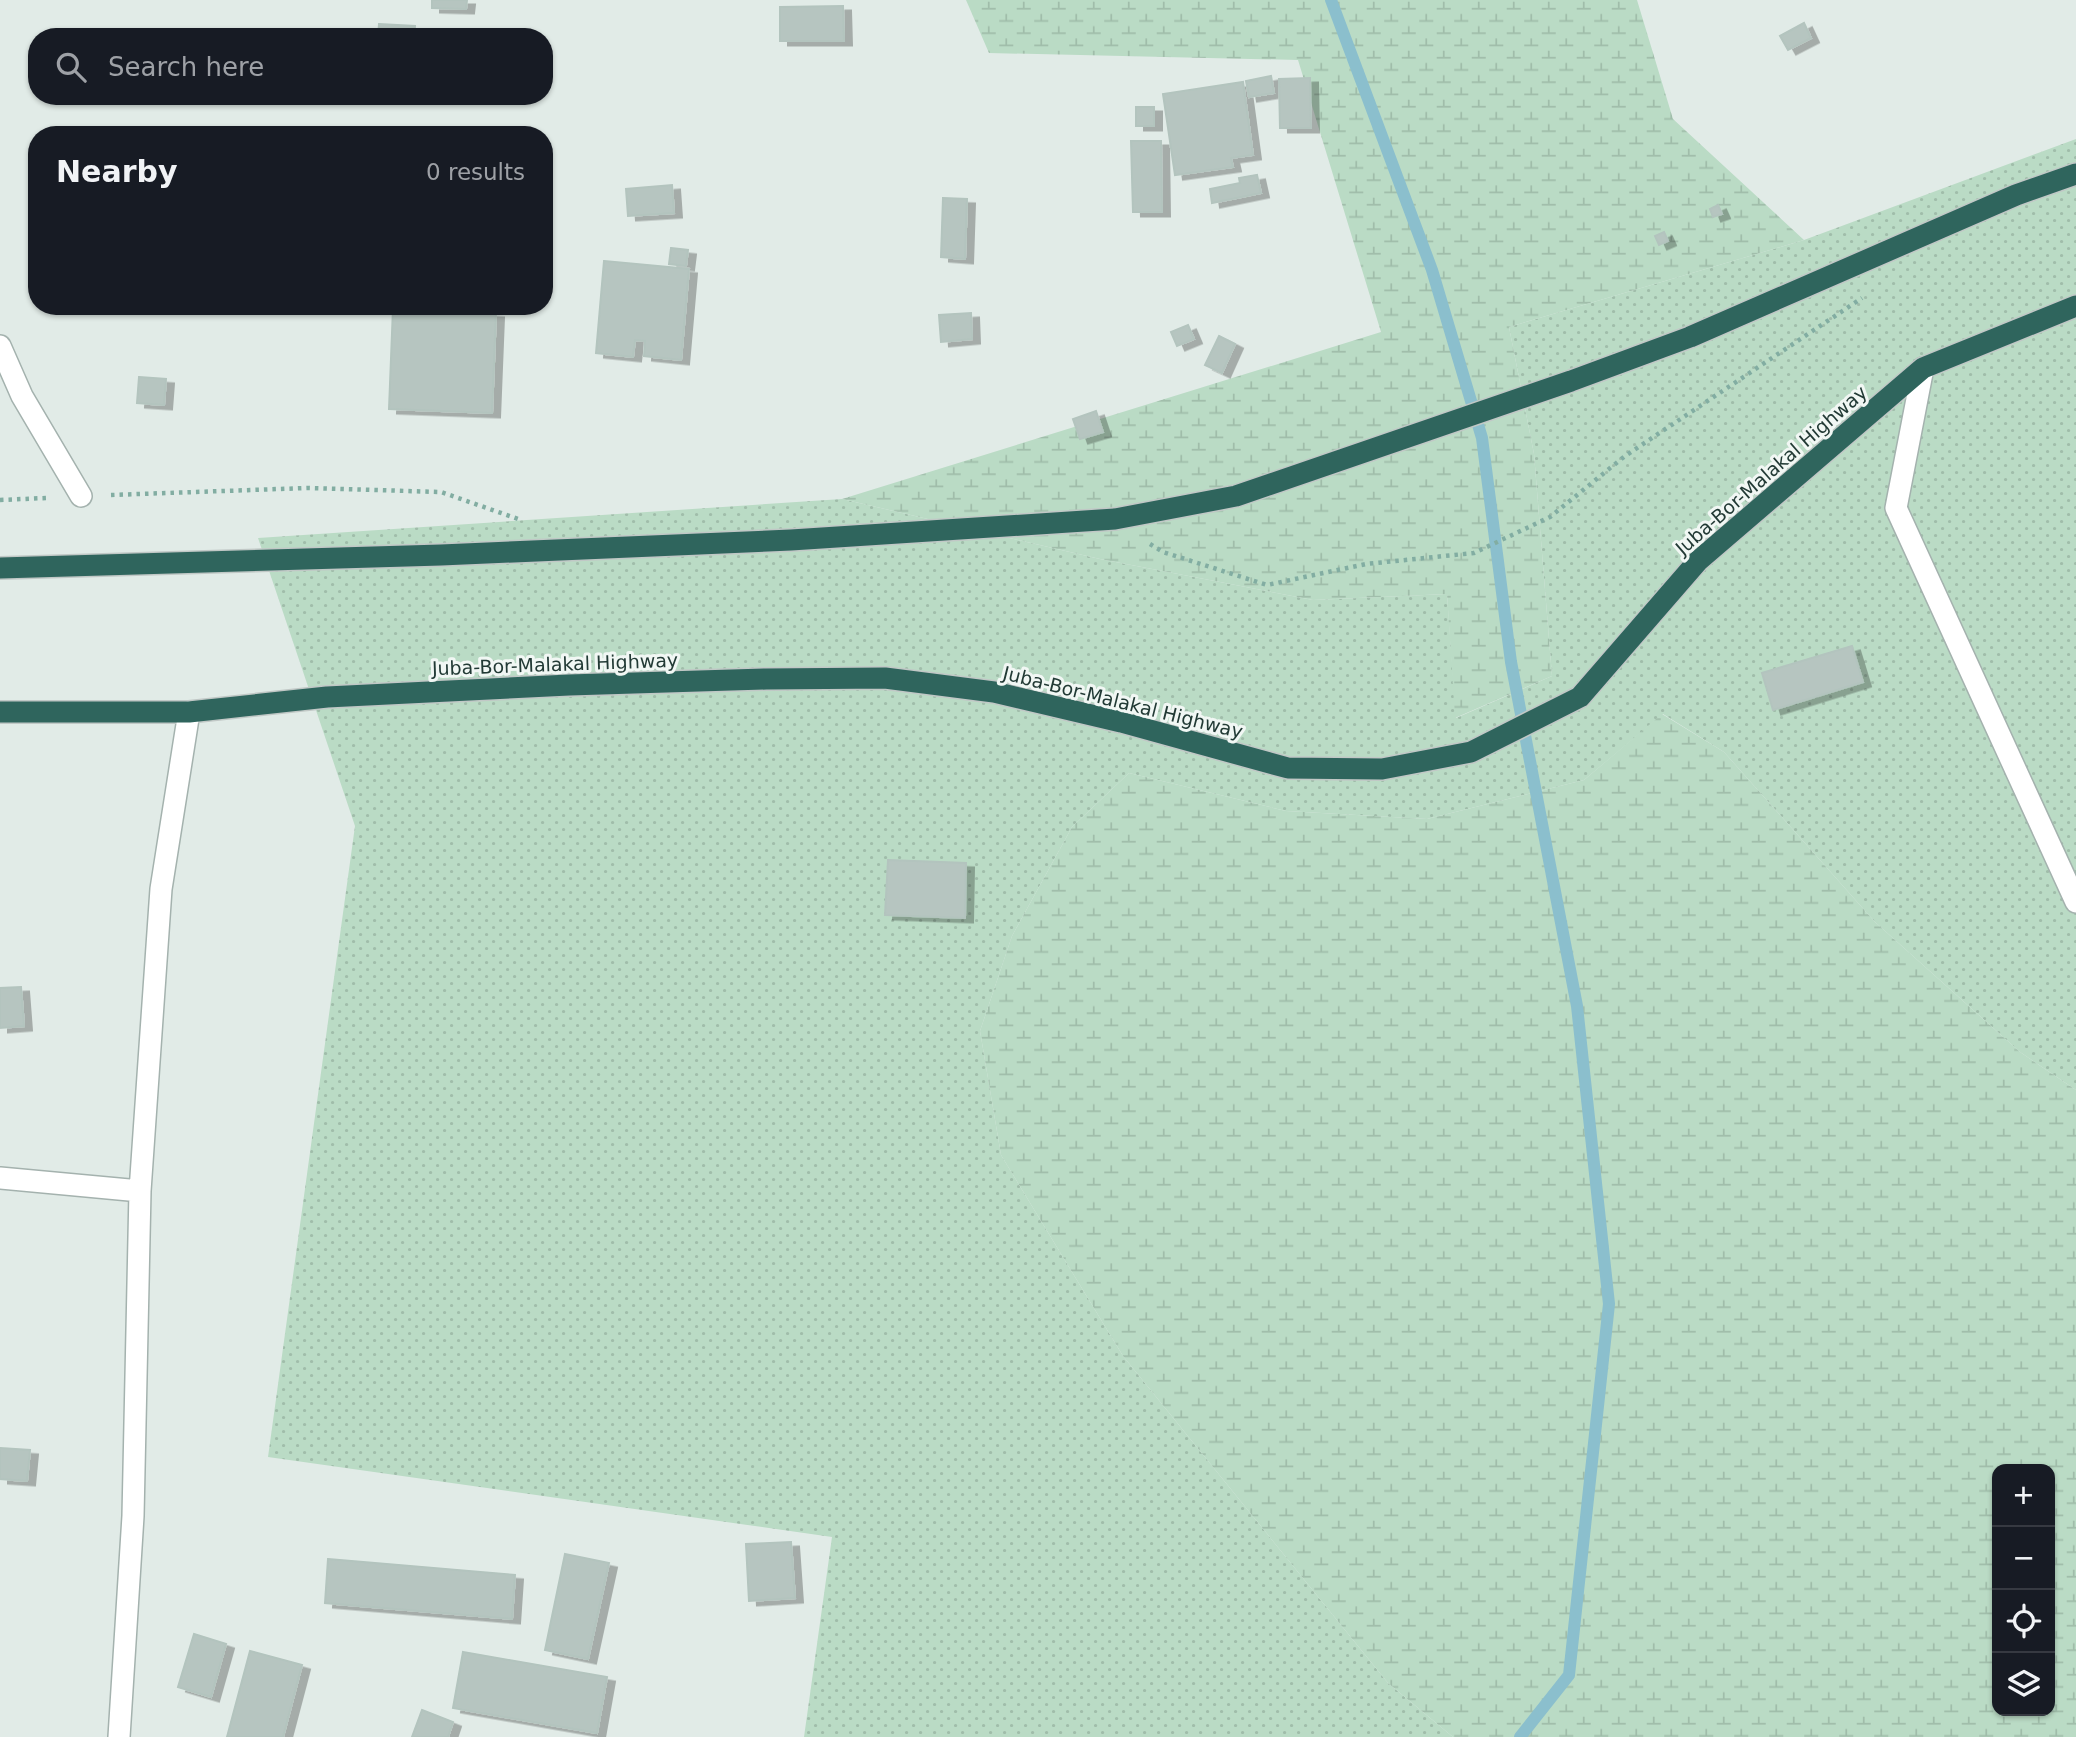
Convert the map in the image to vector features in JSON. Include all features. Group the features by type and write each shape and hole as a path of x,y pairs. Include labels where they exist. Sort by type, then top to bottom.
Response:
{"highway":[{"path":"0,568 565,550 791,540 1115,519 1236,496 1572,381 1690,337 2016,195 2076,174"},
{"name":"Juba-Bor-Malakal Highway","path":"0,712 189,712 327,697 556,686 885,678 994,692 1121,722 1288,768 1382,769 1471,752 1580,697 1698,561 1923,368 2076,306"}],"street":[{"path":"0,346 22,396 81,496"},
{"path":"1923,368 1896,508 2076,902"},
{"path":"118,1737 133,1516 139,1191 161,889 189,712"},
{"path":"0,1178 139,1191"}],"path":[{"path":"1115,519 1163,552 1267,585 1366,564 1474,553 1550,517 1625,456 1866,295"},
{"path":"0,500 307,488 441,492 519,519 565,550"}],"green space":[{"path":"966,0 1637,0 1673,119 1804,240 1509,327 1534,454 1552,676 1455,718 1447,594 1313,600 1100,559 842,499 1381,332 1298,60 989,53"},
{"path":"2076,139 2076,1090 2020,1052 1875,922 1724,752 1663,714 1584,780 1427,819 1286,811 1129,773 1072,827 1012,936 980,1031 1001,1155 1123,1356 1388,1683 1453,1737 804,1737 832,1537 268,1457 355,826 258,538 842,499 1100,559 1313,600 1447,594 1456,718 1552,676 1534,454 1509,327 1804,240"},
{"path":"1662,714 1724,752 1875,922 2020,1052 2076,1090 2076,1737 1453,1737 1388,1683 1123,1356 1001,1155 980,1031 1012,936 1072,827 1129,773 1286,811 1427,819 1584,780"}],"building":[{"path":"432,0 467,0 466,9 432,8"},
{"path":"843,6 844,41 780,41 780,7"},
{"path":"1804,23 1811,38 1788,50 1780,36"},
{"path":"379,24 415,26 415,28 379,28"},
{"path":"1271,76 1274,93 1249,97 1246,81"},
{"path":"1310,78 1311,128 1280,128 1279,79"},
{"path":"1243,82 1253,155 1231,158 1233,167 1175,175 1163,94"},
{"path":"1136,107 1154,107 1154,126 1136,126"},
{"path":"1131,141 1161,141 1162,212 1133,212"},
{"path":"1257,175 1261,193 1212,203 1210,189 1240,183 1239,178"},
{"path":"672,185 674,213 628,216 626,189"},
{"path":"943,198 967,199 965,259 941,257"},
{"path":"1718,205 1722,214 1713,217 1710,209"},
{"path":"1664,232 1668,241 1659,245 1655,236"},
{"path":"671,248 688,250 686,266 669,264"},
{"path":"604,261 689,269 681,360 644,356 645,341 635,340 633,357 596,353"},
{"path":"971,313 972,339 941,342 939,315"},
{"path":"393,315 496,315 492,413 389,409"},
{"path":"1188,325 1194,339 1177,346 1171,332"},
{"path":"1219,336 1235,344 1222,373 1205,365"},
{"path":"139,377 166,379 164,405 137,403"},
{"path":"1096,411 1103,432 1080,439 1073,419"},
{"path":"1852,646 1863,682 1773,710 1762,673"},
{"path":"888,860 966,863 965,918 885,915"},
{"path":"21,987 24,1026 0,1028 0,988"},
{"path":"0,1448 30,1450 27,1481 0,1479"},
{"path":"791,1542 795,1598 749,1601 746,1544"},
{"path":"565,1554 609,1563 588,1659 545,1650"},
{"path":"328,1559 515,1575 512,1619 325,1603"},
{"path":"194,1634 226,1644 211,1697 178,1687"},
{"path":"250,1651 302,1665 283,1737 227,1737"},
{"path":"463,1652 607,1677 597,1733 453,1708"},
{"path":"422,1710 453,1722 448,1737 412,1737"}],"waterway":[{"path":"1331,0 1432,270 1482,438 1511,662 1577,1006 1609,1304 1569,1675 1520,1737"}]}
